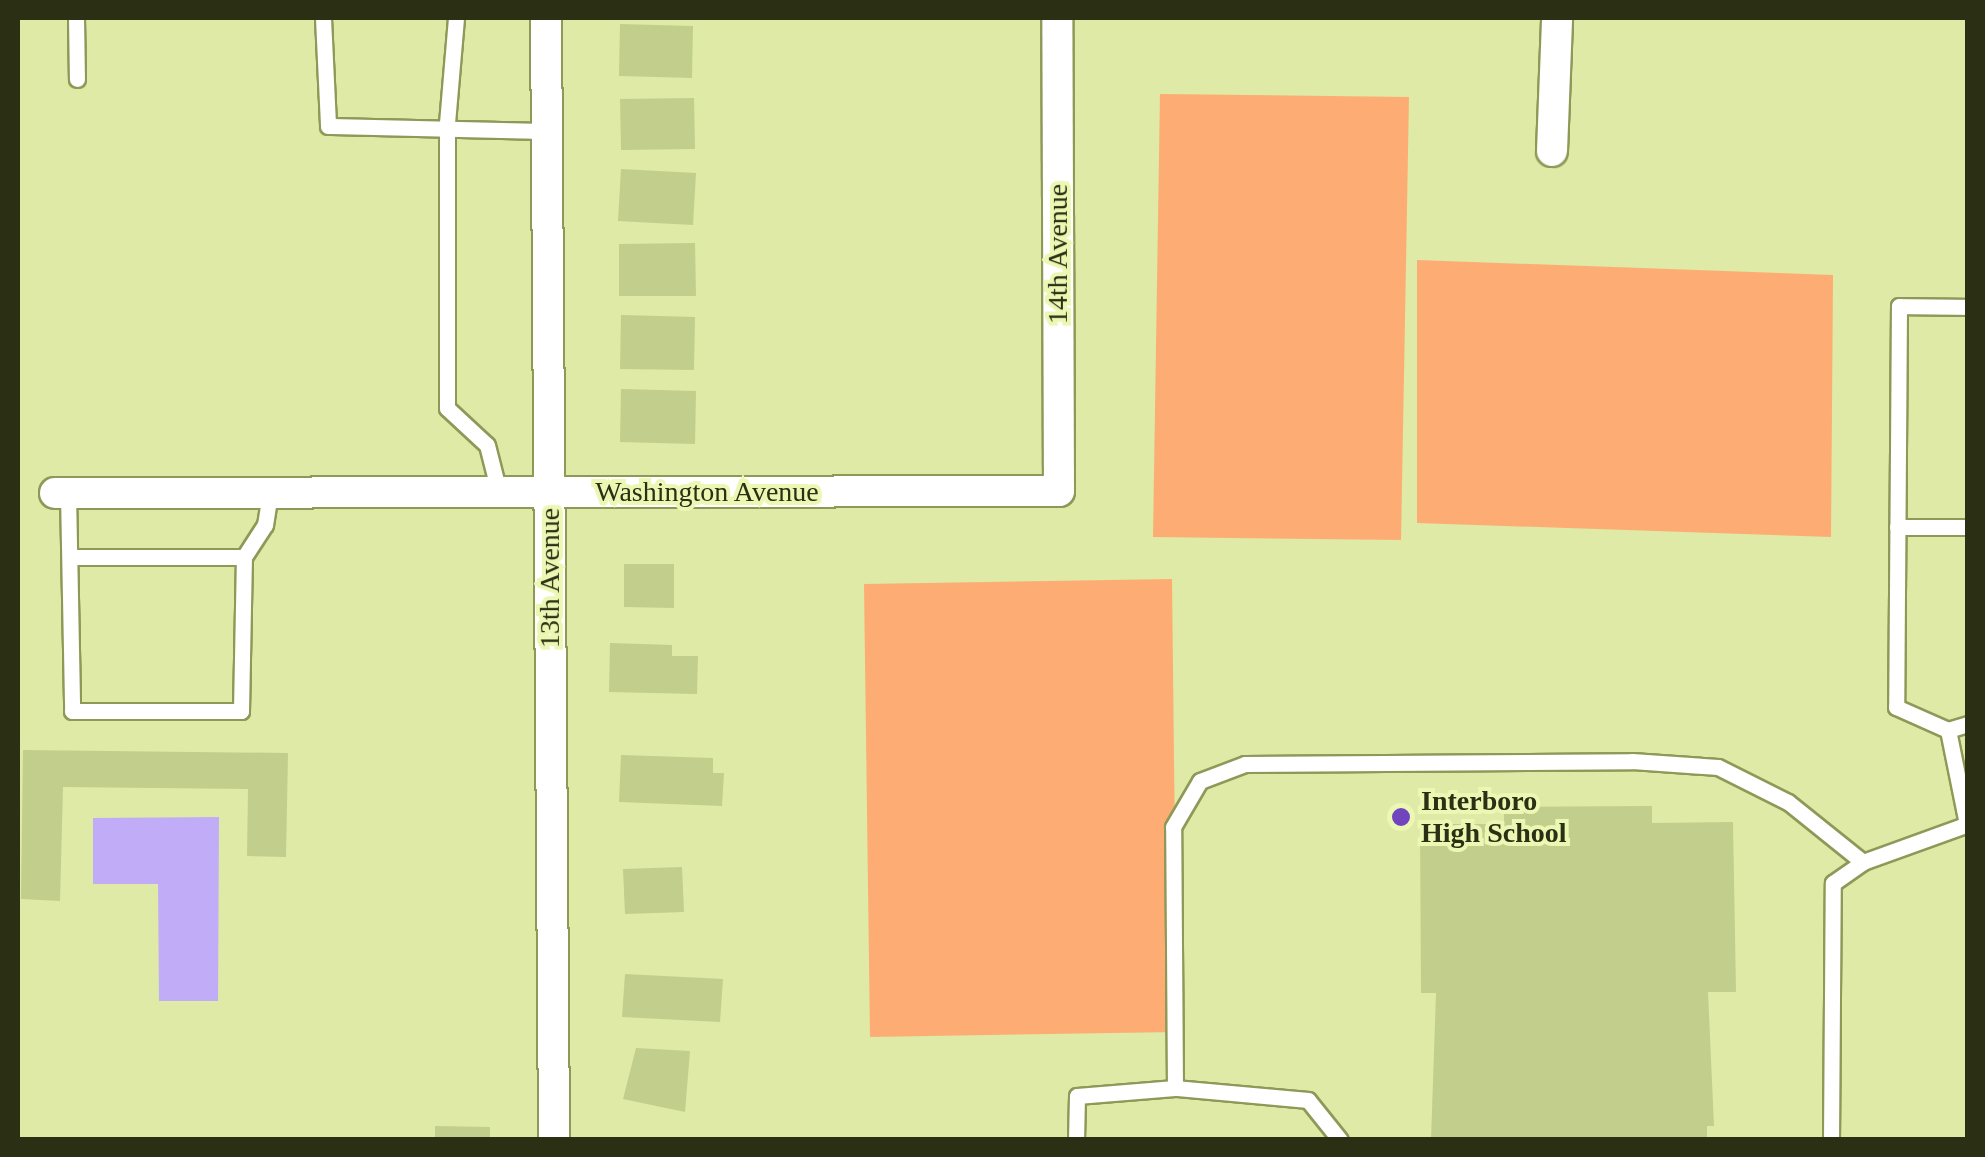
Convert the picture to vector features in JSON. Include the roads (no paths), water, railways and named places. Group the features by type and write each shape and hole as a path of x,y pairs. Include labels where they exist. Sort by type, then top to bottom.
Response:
{"street":[{"name":"13th Avenue","path":"546,18 554,1140"},
{"name":"14th Avenue","path":"1057,18 1059,491"},
{"path":"1552,151 1557,18"},
{"name":"Washington Avenue","path":"62,493 1059,491"}],"lane":[{"path":"76,18 77,80"},
{"path":"323,18 328,126 447,123 547,131"},
{"path":"456,18 447,123 447,408 487,445 499,492"},
{"path":"1968,307 1900,306 1896,707 1948,730 1968,724"},
{"path":"62,493 70,557 72,711 241,711 244,557 266,525 270,492"},
{"path":"1898,527 1968,528"},
{"path":"70,557 244,557"},
{"path":"1831,1140 1833,883 1863,862 1967,824 1948,730"},
{"path":"1175,1088 1174,827 1200,781 1245,764 1632,760 1718,767 1788,802 1863,862"},
{"path":"1076,1140 1077,1096 1175,1088 1308,1100 1340,1140"}],"place":[{"name":"Interboro High School","path":"1401,817"}]}
